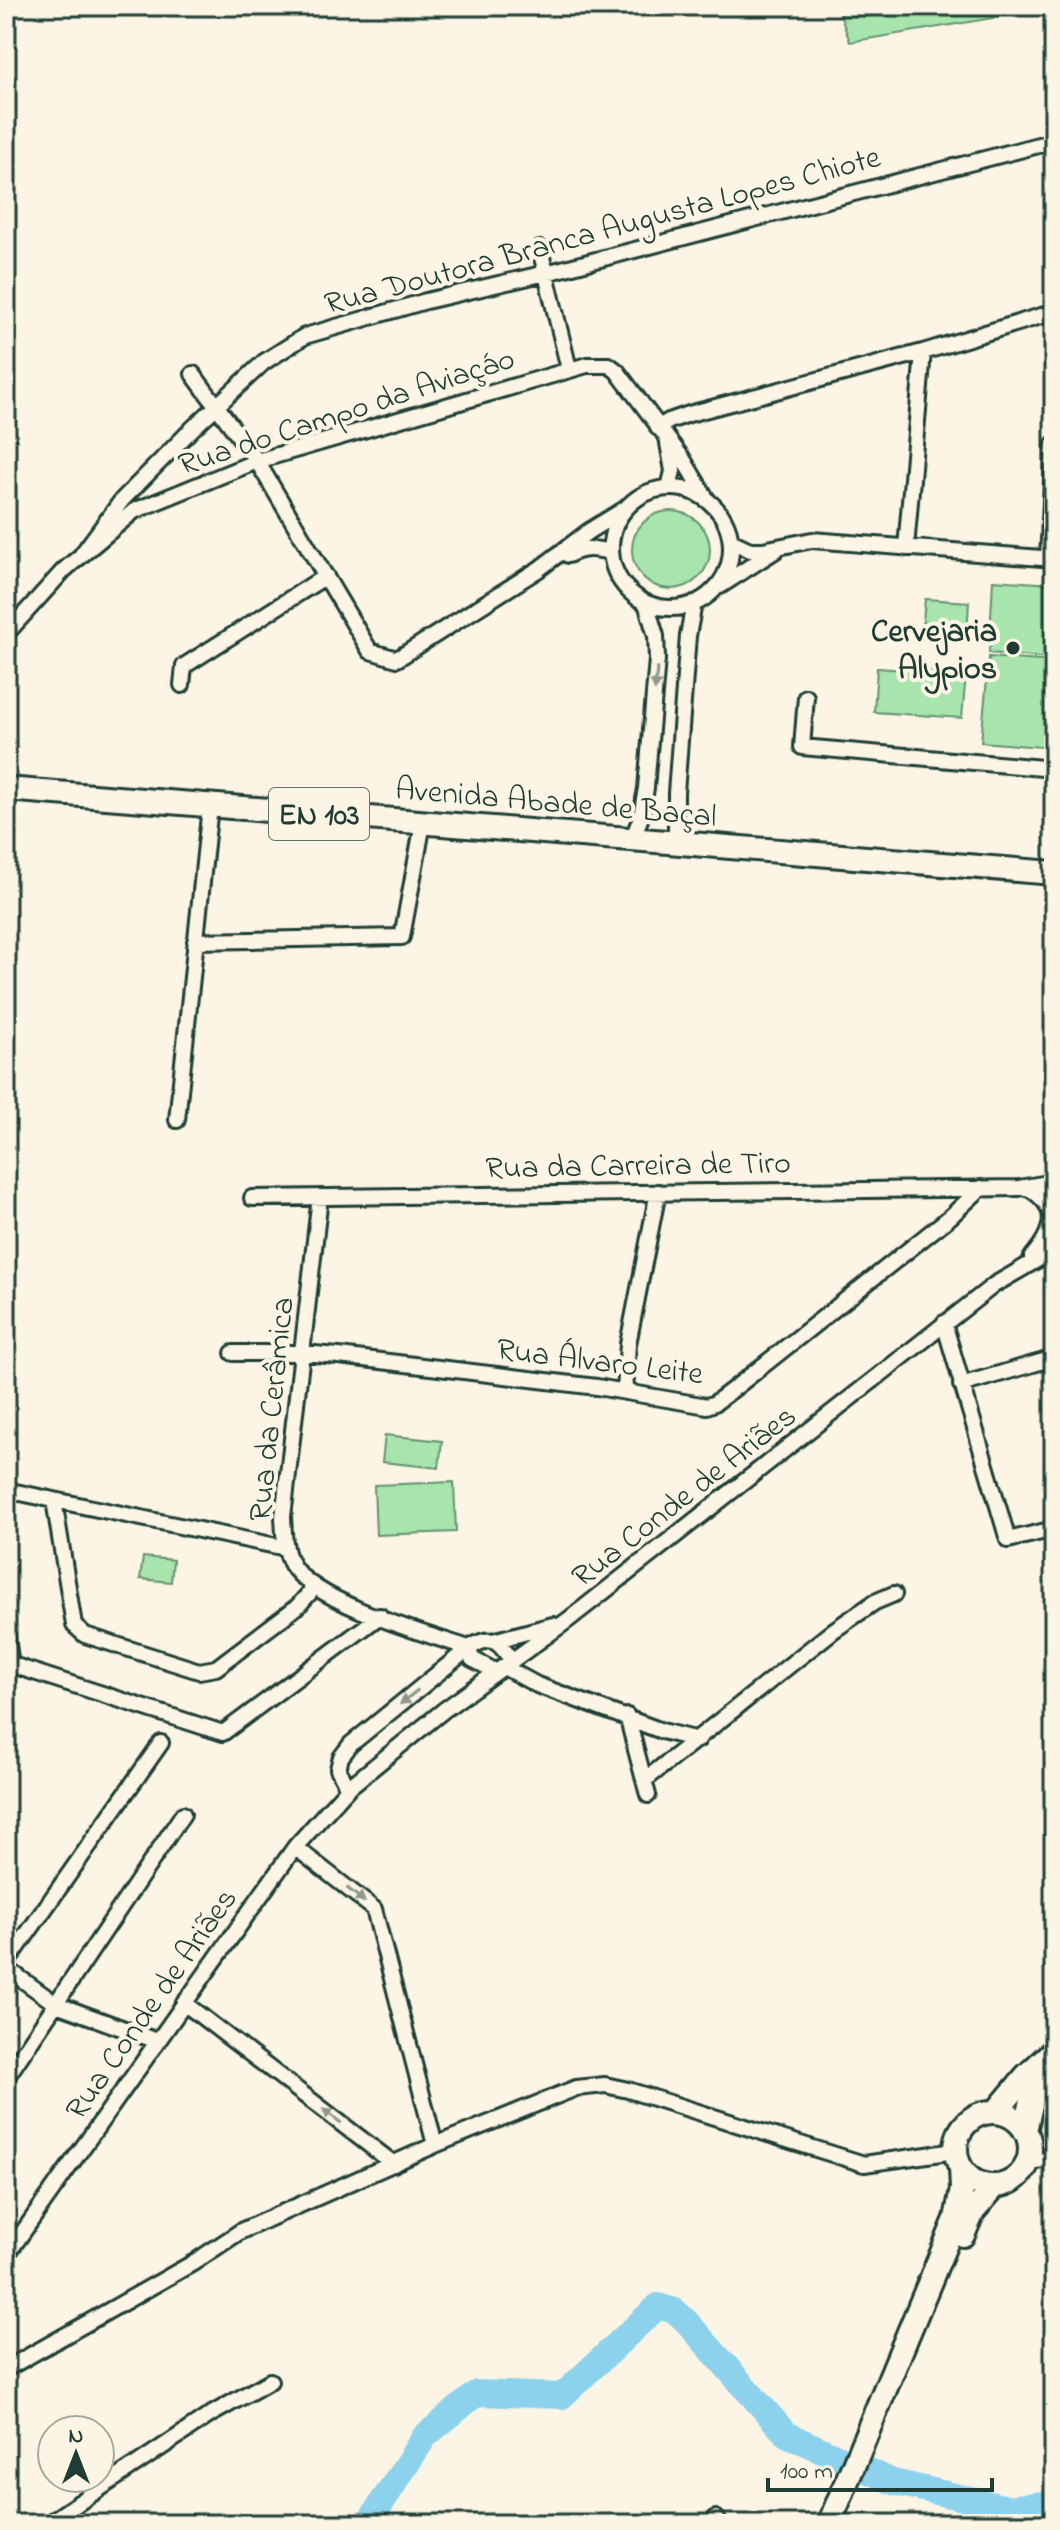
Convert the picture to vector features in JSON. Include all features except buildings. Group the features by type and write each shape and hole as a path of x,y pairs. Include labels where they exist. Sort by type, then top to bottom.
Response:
{"main road":[{"name":"Avenida Abade de Baçal","path":"6,789 1054,873"},
{"path":"996,2112 1026,2076 1054,2050"},
{"path":"958,2160 975,2182 995,2186 1013,2181 1022,2173 1030,2151 1025,2131 1034,2092 1054,2069"},
{"path":"839,2524 956,2219 962,2189 957,2139 971,2119 983,2113 1007,2115 1025,2131"},
{"path":"829,2524 972,2215 995,2186"}],"street":[{"name":"Rua Doutora Branca Augusta Lopes Chiote","path":"80,557 122,500 193,428 264,362 305,336 426,301 546,273 1054,141"},
{"path":"540,249 569,369"},
{"path":"658,428 689,414 923,352 1054,312"},
{"path":"906,548 923,352"},
{"name":"Rua do Campo da Aviaçáo","path":"6,634 80,557 134,511 257,461 587,365 609,365 617,371 683,459 708,501"},
{"path":"193,374 257,461 370,651 397,659 539,569 589,531 652,491 669,488 696,493 719,512 727,525 731,541 725,574 715,589"},
{"path":"668,442 673,471 669,488"},
{"path":"625,509 611,537 610,552 614,568 632,594 662,608 678,608 694,603 780,547 795,541 1051,559 1054,444"},
{"path":"731,541 750,550 780,547"},
{"path":"539,569 581,548 592,547 610,552"},
{"path":"182,685 184,666 326,576"},
{"path":"632,840 641,817 646,788 657,659 656,636 646,603"},
{"path":"676,843 688,636 694,603"},
{"path":"806,697 802,747 1054,769"},
{"path":"177,1120 210,806"},
{"path":"195,941 402,937 423,823"},
{"name":"Rua da Carreira de Tiro","path":"252,1198 981,1188 1025,1187 1054,1182"},
{"path":"1025,1187 1048,1198 1053,1210 1053,1227 1026,1265"},
{"name":"Rua Álvaro Leite","path":"233,1353 302,1353 625,1392 693,1405 715,1403 950,1217 981,1188"},
{"path":"625,1392 628,1344 658,1192"},
{"name":"Rua da Cerâmica","path":"320,1197 283,1517 291,1563 314,1588 504,1667 537,1685 662,1731 698,1740"},
{"name":"Rua Conde de Ariães","path":"6,2256 295,1847 348,1788 477,1686 568,1620 944,1323 994,1285 1054,1250"},
{"path":"944,1323 1008,1540 1054,1529"},
{"path":"961,1385 1054,1358"},
{"path":"6,1490 286,1548"},
{"path":"54,1500 74,1625 85,1635 199,1671 216,1668 298,1606 314,1588"},
{"path":"627,1716 646,1788 698,1740 834,1630 875,1602 894,1594"},
{"path":"6,1632 8,1664 223,1733 380,1616"},
{"path":"348,1788 338,1769 341,1757 351,1744 471,1653 481,1641 493,1641 568,1620"},
{"path":"493,1641 501,1644 504,1667"},
{"path":"471,1653 477,1686"},
{"path":"157,2041 56,2004 6,1966 161,1743"},
{"path":"6,2078 183,1814"},
{"path":"295,1847 374,1909 435,2145"},
{"path":"184,2003 394,2164"},
{"path":"6,2369 193,2263 241,2231 435,2145 576,2088 591,2085 628,2090 864,2164 958,2160"},
{"path":"1028,2161 1054,2160"},
{"path":"47,2524 210,2415 270,2381"}],"green space":[{"path":"837,6 995,6 999,17 850,42"},
{"path":"671,511 686,514 699,522 707,535 710,550 707,565 699,578 686,586 671,589 656,586 643,578 635,565 632,550 635,535 643,522 656,514"},
{"path":"993,580 1054,584 1054,659 989,653"},
{"path":"925,599 969,602 967,635 922,632"},
{"path":"989,657 1054,662 1054,748 981,742"},
{"path":"877,668 966,674 962,718 874,712"},
{"path":"385,1435 442,1441 439,1468 382,1462"},
{"path":"454,1482 456,1532 376,1535 374,1485"},
{"path":"143,1557 173,1560 171,1582 140,1579"}],"waterway":[{"path":"368,2524 425,2436 477,2393 562,2396 658,2306 675,2311 686,2321 786,2434 893,2482 1007,2508 1054,2503"}],"place":[{"name":"Cervejaria Alypios","path":"1013,648"}]}
